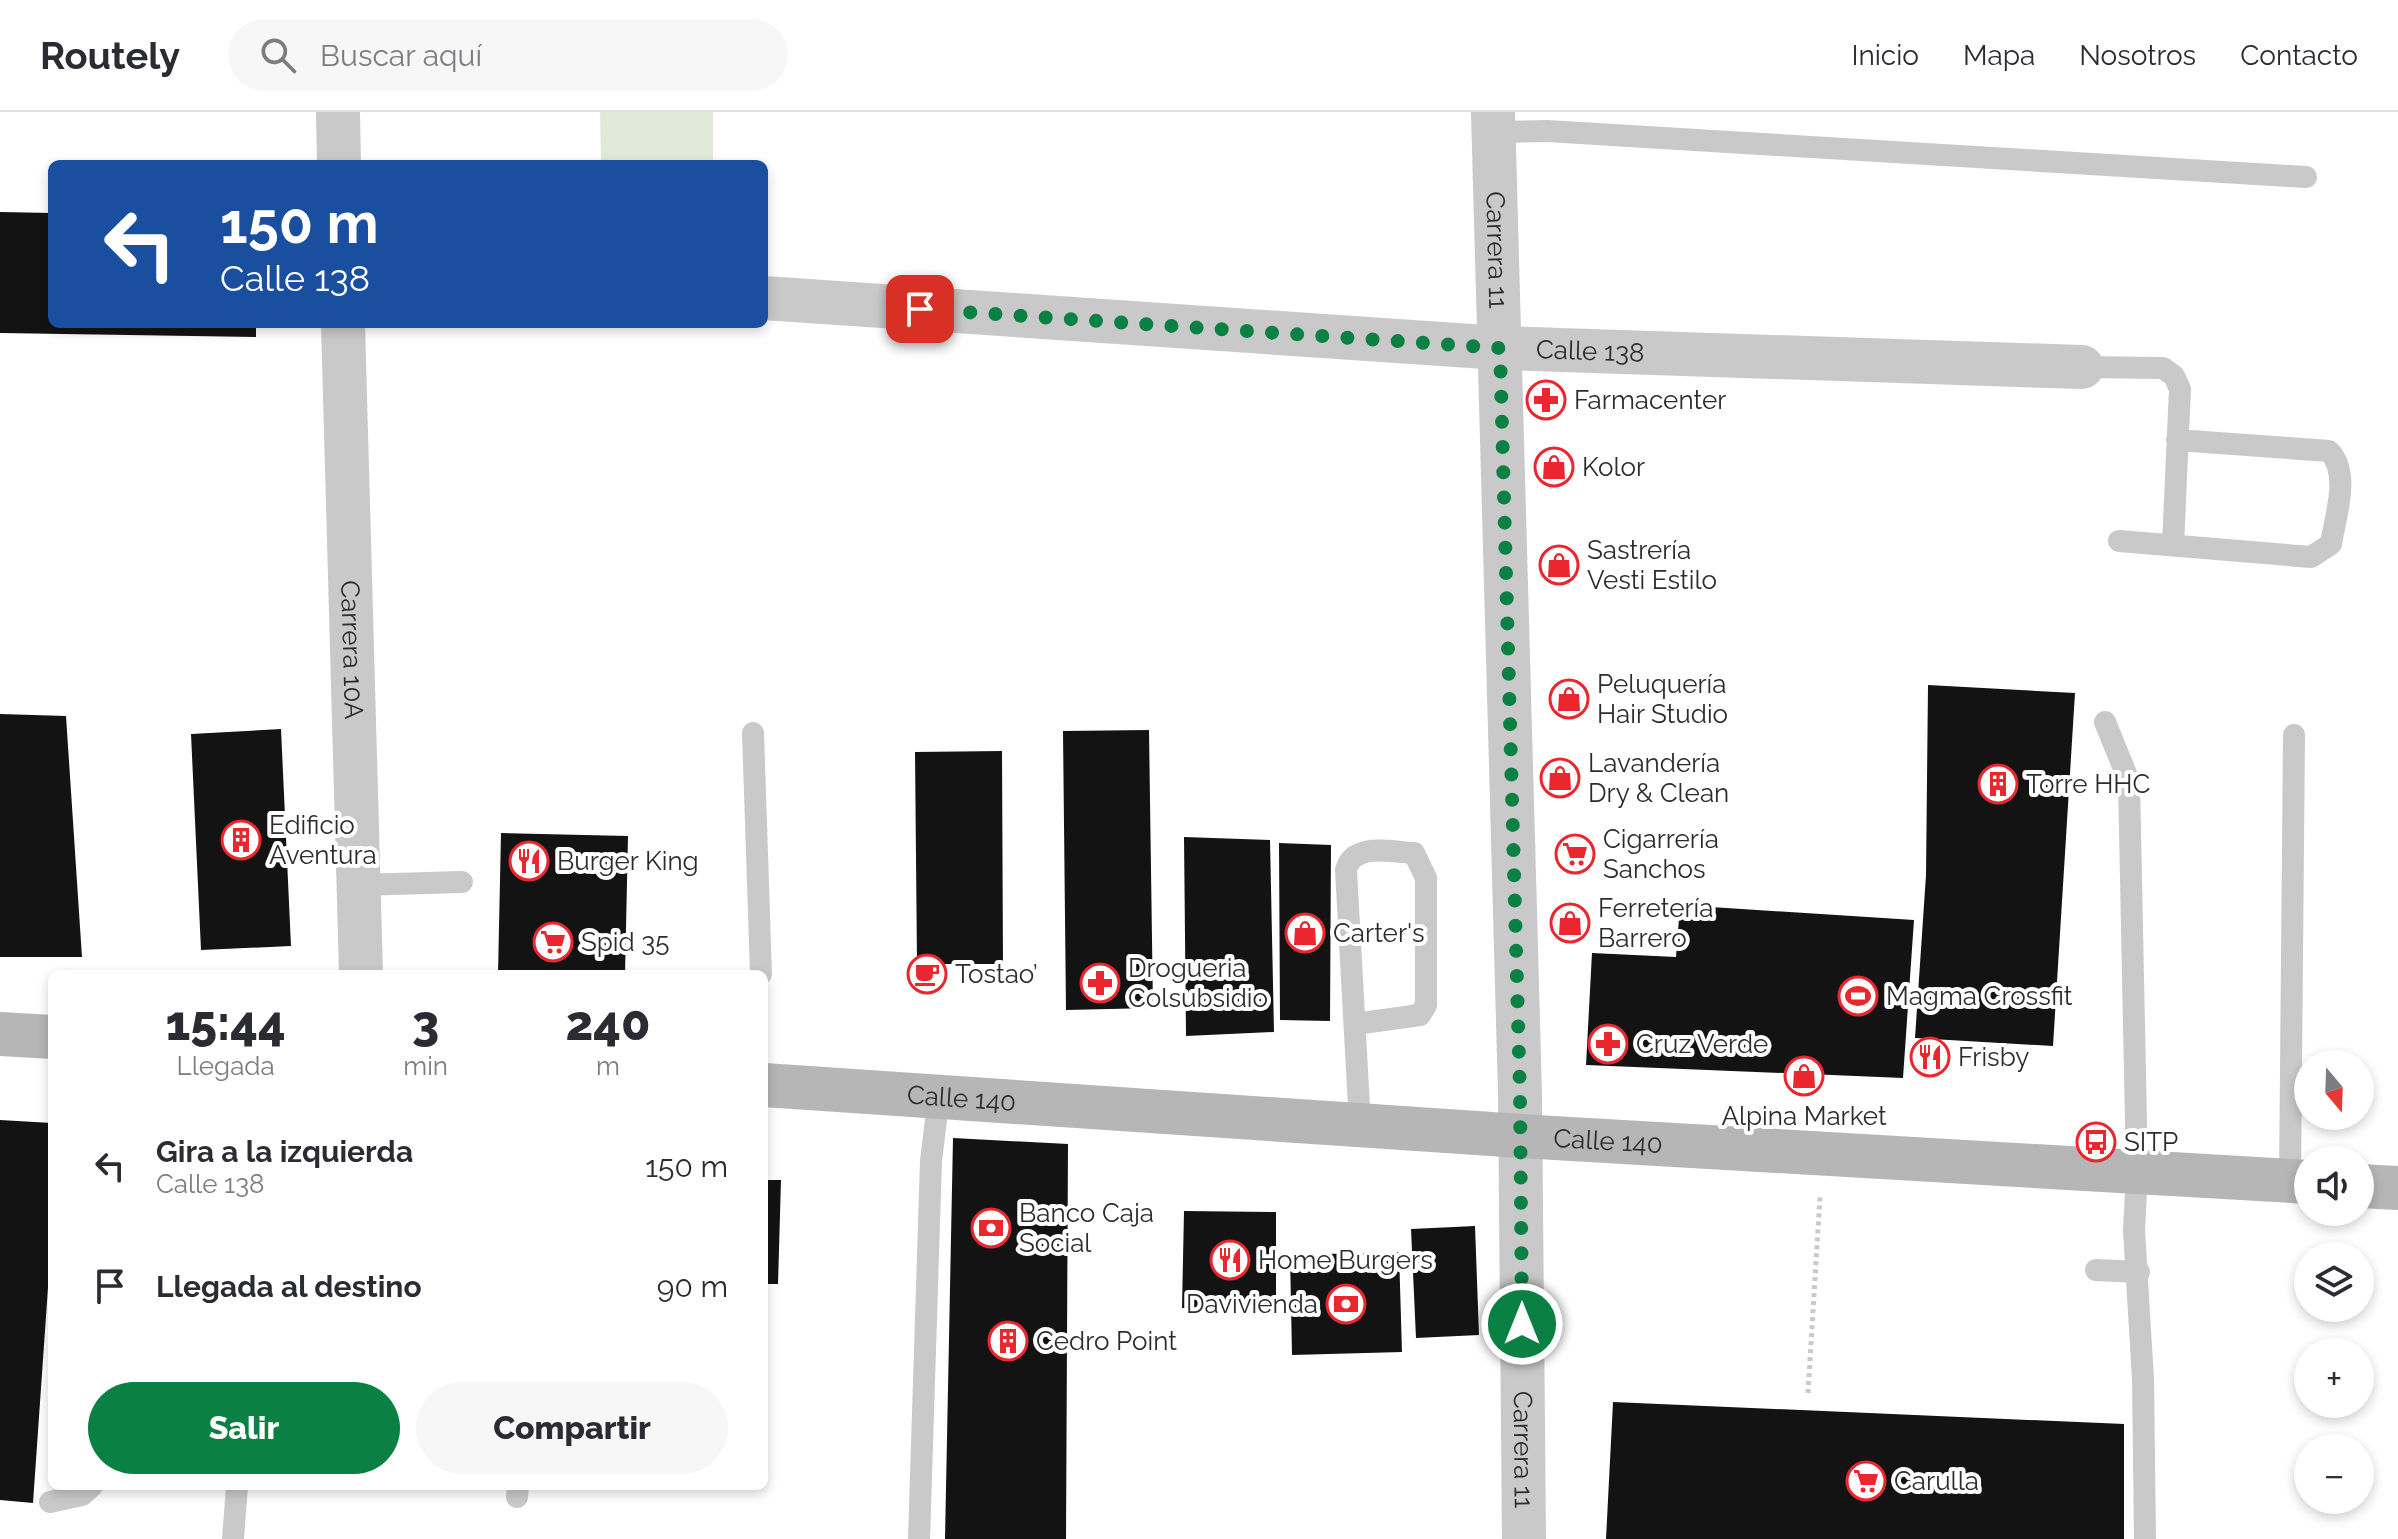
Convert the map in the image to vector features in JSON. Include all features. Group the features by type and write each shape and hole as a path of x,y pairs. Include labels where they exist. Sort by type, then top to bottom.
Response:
{"street":[{"path":"338,112 339,160"},
{"name":"Carrera 11","path":"1493,122 1521,1136 1524,1539"},
{"name":"Calle 138","path":"768,298 1500,348 2082,367"},
{"name":"Carrera 10A","path":"343,328 361,970"},
{"path":"0,1034 48,1037"},
{"name":"Calle 140","path":"768,1085 1521,1136 2294,1182"},
{"path":"2374,1187 2398,1188"}],"lane":[{"path":"1493,122 1547,131 2306,177"},
{"path":"2082,367 2163,368 2174,376 2180,389 2173,545"},
{"path":"2119,541 2311,557 2322,553 2331,544 2341,472 2338,460 2329,451 2177,440"},
{"path":"2105,722 2129,781 2137,1172 2134,1230 2139,1272 2145,1539"},
{"path":"753,733 761,970"},
{"path":"2294,735 2299,1146"},
{"path":"1355,1024 1420,1015 1426,1005 1426,878 1414,853 1359,852 1349,860 1346,870 1360,1125"},
{"path":"359,885 462,882"},
{"path":"919,1539 931,1161 939,1095"},
{"path":"2096,1270 2139,1272"},
{"path":"50,1502 82,1495 88,1490"},
{"path":"233,1539 237,1490"}],"path":[{"path":"1808,1393 1820,1184"}],"green space":[{"path":"600,112 713,112 713,160 601,160"}],"building":[{"path":"0,212 48,213 48,328 256,328 256,337 0,333"},
{"name":"Torre HHC","path":"1928,685 2075,693 2053,1046 1915,1038 1926,875"},
{"path":"0,714 66,716 82,957 0,957"},
{"name":"Edificio Aventura","path":"281,729 291,946 201,950 191,734"},
{"path":"1149,730 1153,1008 1066,1010 1063,731"},
{"path":"1002,751 1003,964 917,964 915,752"},
{"path":"501,833 628,836 625,970 498,970"},
{"path":"1184,837 1270,840 1274,1032 1186,1036"},
{"name":"Carter's","path":"1279,843 1331,845 1330,1021 1280,1020"},
{"path":"1680,905 1914,920 1903,1078 1586,1065 1592,953 1676,957"},
{"path":"0,1120 48,1123 48,1287 33,1503 0,1500"},
{"name":"Cedro Point","path":"953,1138 1068,1144 1066,1539 945,1539"},
{"path":"768,1180 781,1180 778,1284 768,1284"},
{"name":"Home Burgers","path":"1184,1211 1276,1212 1276,1309 1182,1308"},
{"path":"1475,1226 1479,1335 1416,1338 1411,1229"},
{"name":"Davivienda","path":"1399,1252 1402,1352 1292,1355 1290,1255"},
{"name":"Carulla","path":"1613,1402 2124,1424 2124,1539 1606,1539"}],"place":[{"name":"Farmacenter","path":"1546,400"},
{"name":"Kolor","path":"1554,467"},
{"name":"Sastrería Vesti Estilo","path":"1559,565"},
{"name":"Peluquería Hair Studio","path":"1569,699"},
{"name":"Lavandería Dry & Clean","path":"1560,778"},
{"name":"Torre HHC","path":"1998,784"},
{"name":"Edificio Aventura","path":"241,840"},
{"name":"Cigarrería Sanchos","path":"1575,854"},
{"name":"Burger King","path":"529,861"},
{"name":"Ferretería Barrero","path":"1570,923"},
{"name":"Carter's","path":"1305,933"},
{"name":"Spid 35","path":"553,942"},
{"name":"Tostao’","path":"927,974"},
{"name":"Drogueria Colsubsidio","path":"1100,983"},
{"name":"Magma Crossfit","path":"1858,996"},
{"name":"Cruz Verde","path":"1608,1044"},
{"name":"Frisby","path":"1930,1057"},
{"name":"Alpina Market","path":"1804,1076"},
{"name":"SITP","path":"2096,1142"},
{"name":"Banco Caja Social","path":"991,1228"},
{"name":"Home Burgers","path":"1230,1260"},
{"name":"Davivienda","path":"1346,1304"},
{"name":"Cedro Point","path":"1008,1341"},
{"name":"Carulla","path":"1866,1481"}],"route":[{"path":"920,309 1500,348 1520,1094 1522,1324"}]}
